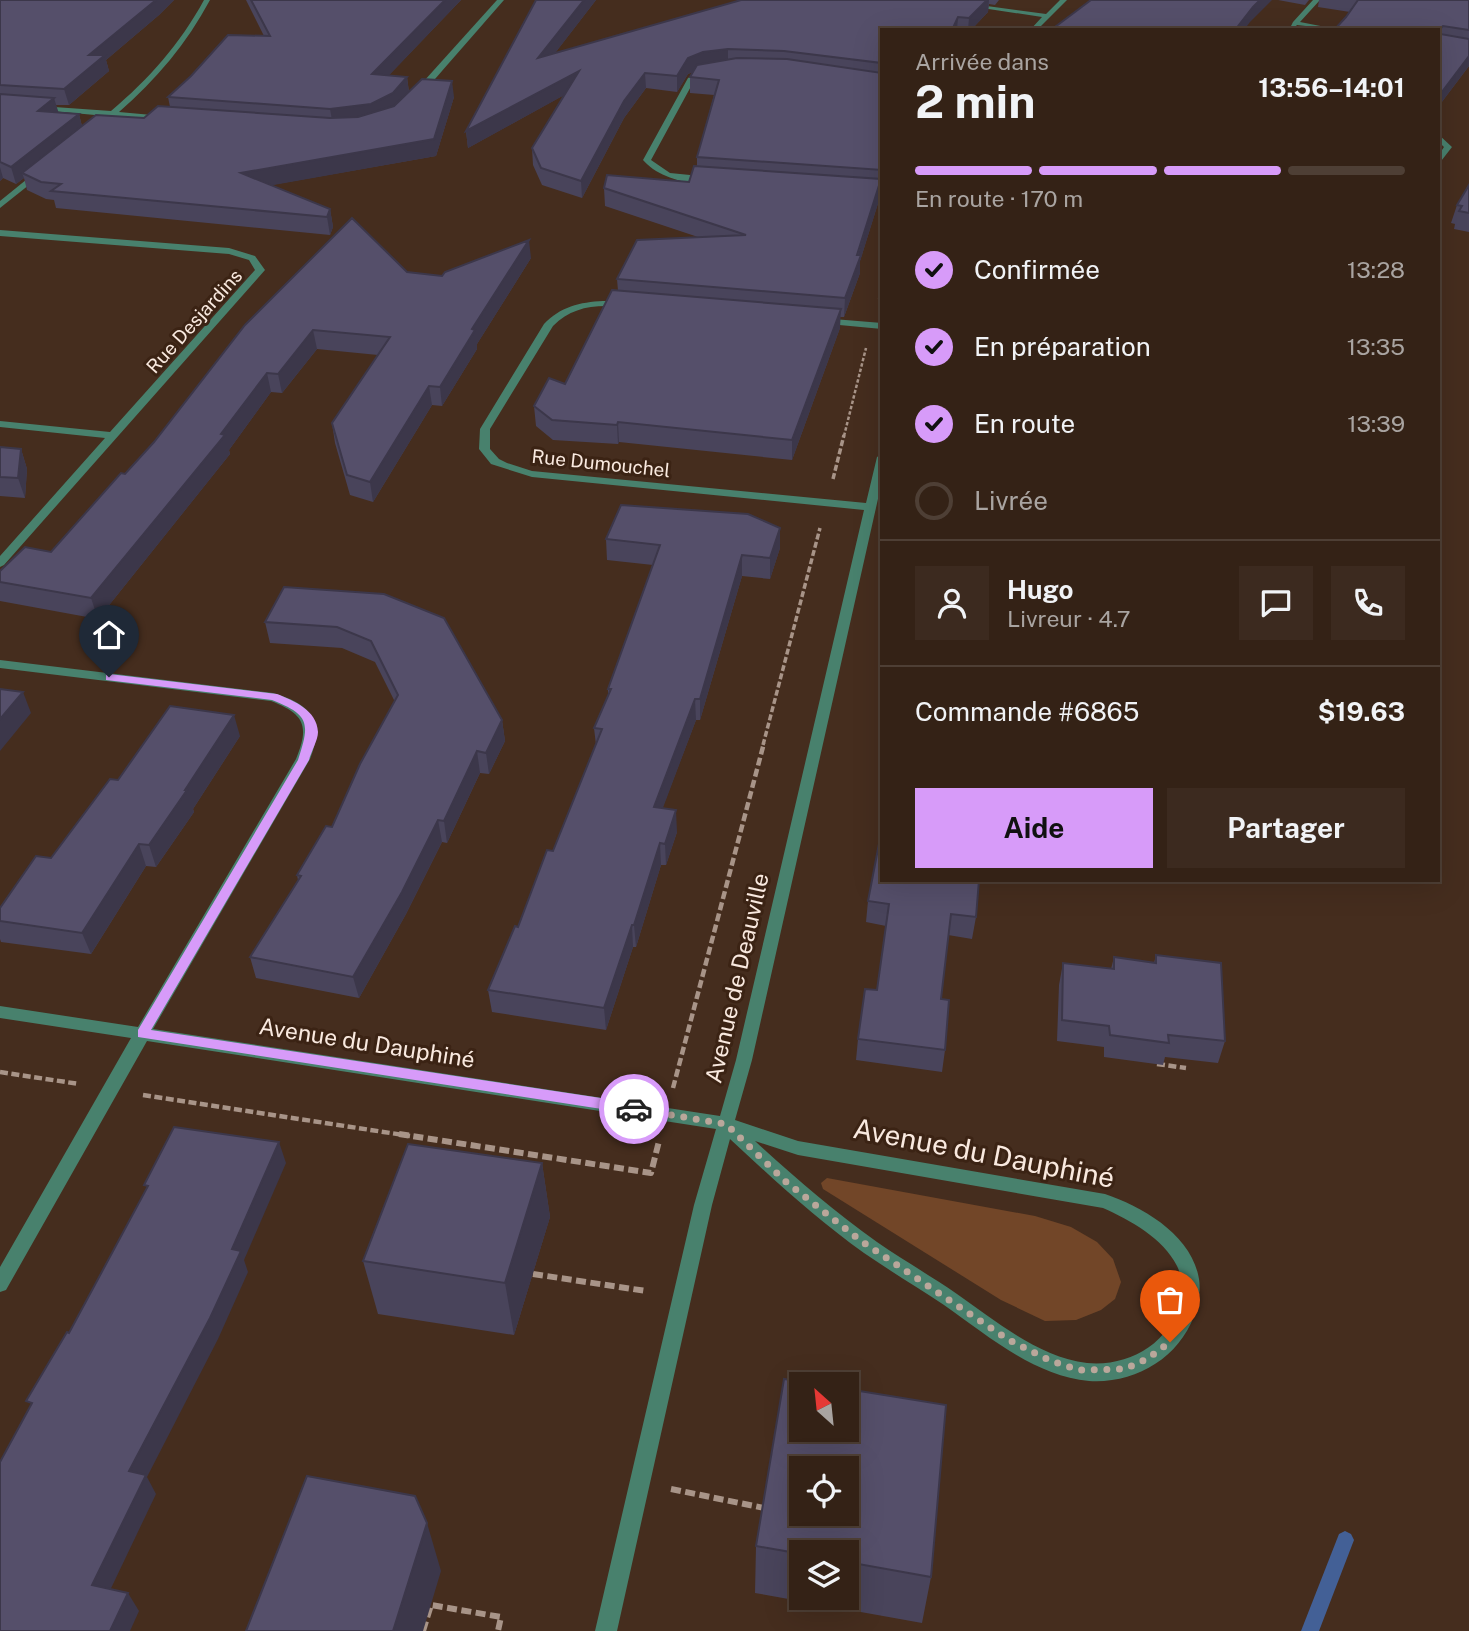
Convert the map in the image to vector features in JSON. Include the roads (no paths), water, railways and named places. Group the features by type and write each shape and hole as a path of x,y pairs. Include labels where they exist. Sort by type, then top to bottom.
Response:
{"street":[{"path":"103,122 168,60 183,41 207,0"},
{"path":"410,102 501,0"},
{"path":"1035,28 1064,0"},
{"path":"1291,28 1317,0"},
{"path":"961,5 1047,16"},
{"path":"1296,23 1326,28"},
{"path":"710,71 692,78 647,160 653,168 669,175 721,180"},
{"path":"36,108 175,118"},
{"path":"1440,138 1448,147 1440,160"},
{"path":"0,205 51,164"},
{"name":"Rue Desjardins","path":"0,233 229,251 252,257 260,270 0,563"},
{"name":"Rue Dumouchel","path":"641,306 593,304 573,308 555,317 485,429 481,440 485,452 495,461 531,474 870,507"},
{"path":"805,320 880,326"},
{"path":"0,424 114,436"},
{"name":"Avenue de Deauville","path":"606,1631 703,1205 744,1060 824,720 880,465"},
{"path":"0,664 273,697 294,705 307,716 312,731 303,760 0,1284"},
{"name":"Avenue du Dauphiné","path":"0,1012 726,1124 798,1148 1105,1201 1135,1213 1161,1234 1179,1255 1190,1277 1189,1302 1181,1324 1170,1342 1147,1359 1125,1369 1078,1370 1049,1360 1009,1340 861,1241 785,1181 726,1124"}],"waterway":[{"path":"1310,1631 1345,1540"}]}
